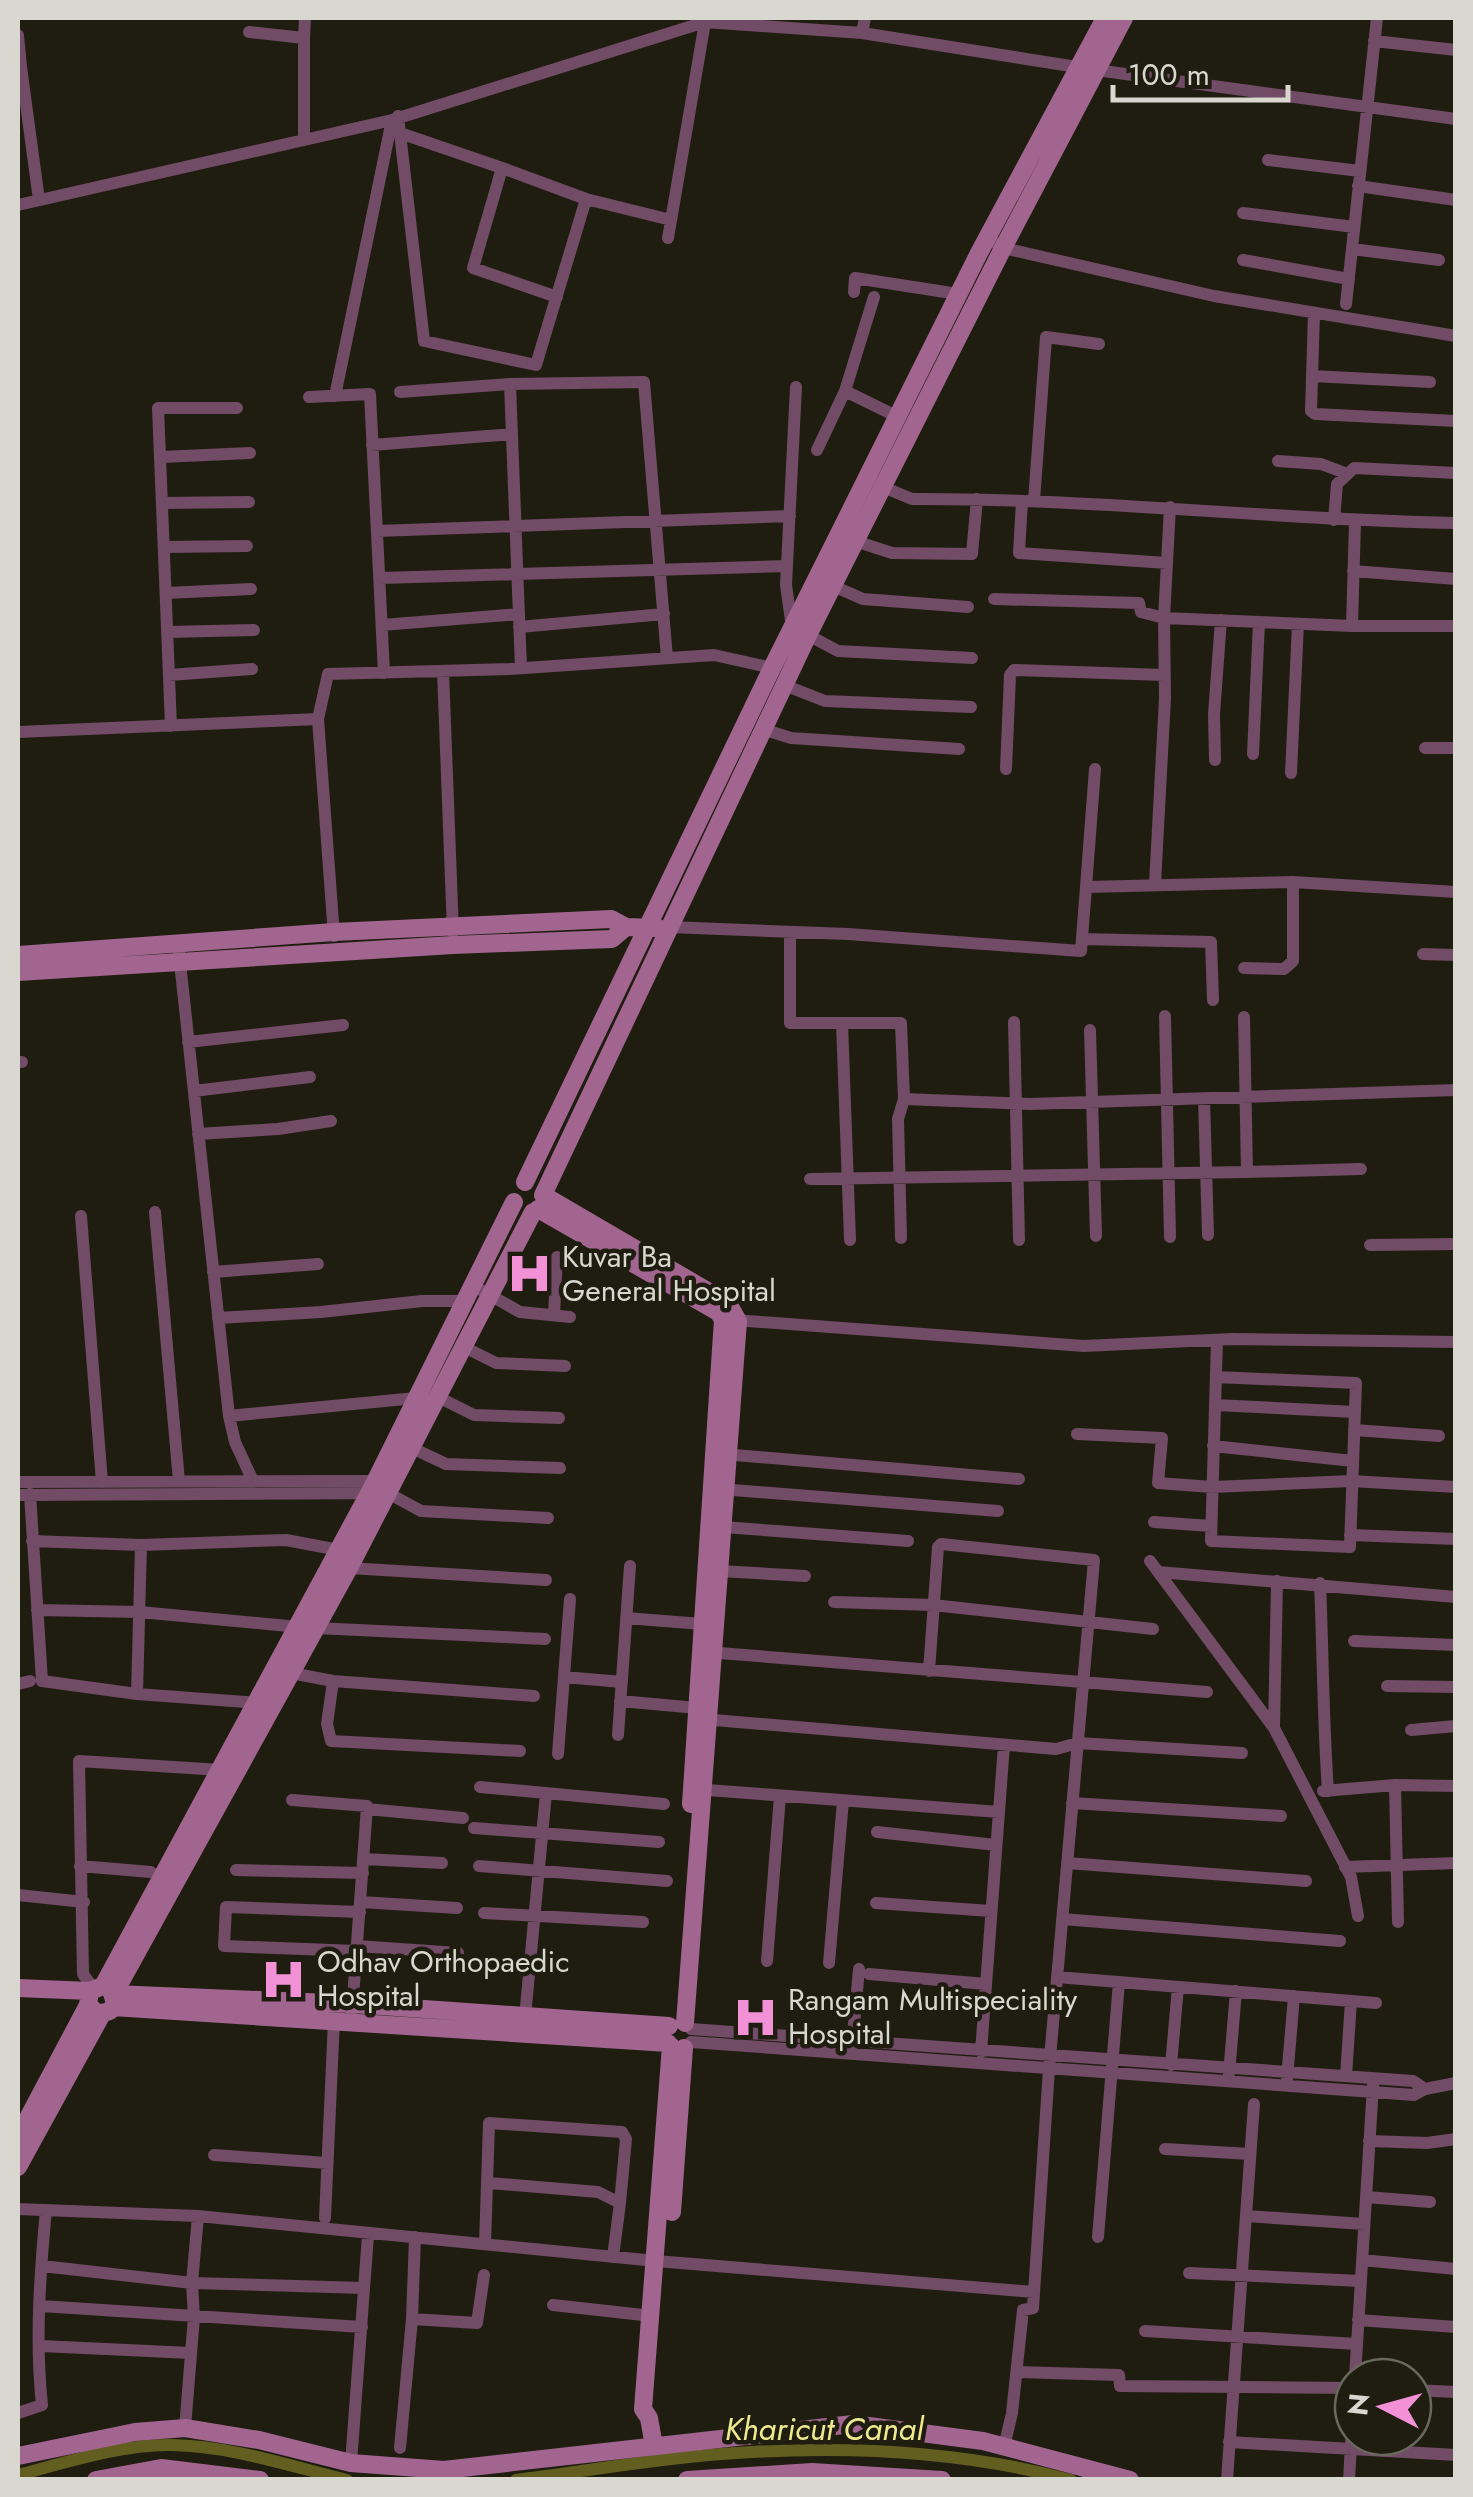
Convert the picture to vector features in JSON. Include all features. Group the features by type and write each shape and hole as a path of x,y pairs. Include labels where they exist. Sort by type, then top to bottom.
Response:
{"street":[{"path":"304,138 305,18"},
{"path":"862,33 865,18"},
{"path":"1088,69 1105,18"},
{"path":"18,2136 292,1673 339,1550 412,1448 538,1205 784,684 800,632 874,483 1088,69 1124,18"},
{"path":"1346,304 1377,18"},
{"path":"668,238 705,22"},
{"path":"18,205 395,118 705,22 862,33 1088,69 1456,119"},
{"path":"249,32 304,38"},
{"path":"18,36 39,200"},
{"path":"1374,41 1456,50"},
{"path":"395,118 424,342 536,365 586,200"},
{"path":"335,396 395,118"},
{"path":"400,134 586,200 671,220"},
{"path":"1268,160 1360,171"},
{"path":"502,168 473,268 556,297"},
{"path":"1358,186 1456,200"},
{"path":"1243,213 1354,227"},
{"path":"18,2167 99,1998 258,1703 349,1568 416,1398 514,1202 516,1188 525,1182 772,668 833,586 855,541 898,417 958,294 995,243"},
{"path":"995,243 1214,296 1456,336"},
{"path":"1352,249 1440,260"},
{"path":"1243,260 1349,280"},
{"path":"854,292 855,278 958,294"},
{"path":"817,450 845,391 874,296"},
{"path":"1314,312 1311,410 1315,414 1456,421"},
{"path":"1100,344 1046,337 1019,553 1167,563"},
{"path":"1312,376 1430,382"},
{"path":"400,392 510,384 644,382 667,658"},
{"path":"510,384 520,668"},
{"path":"796,386 786,585 800,632 838,650 972,658"},
{"path":"845,391 898,417"},
{"path":"309,397 370,394 384,673"},
{"path":"171,726 158,408 237,408"},
{"path":"372,445 512,434"},
{"path":"160,457 250,453"},
{"path":"1278,461 1322,464 1345,473"},
{"path":"1334,520 1337,484 1354,468 1456,473"},
{"path":"874,483 912,499 1170,507 1355,522 1456,523"},
{"path":"855,541 892,554 972,554 977,499"},
{"path":"162,503 249,502"},
{"path":"1155,884 1170,507"},
{"path":"377,531 790,516"},
{"path":"1352,626 1355,522"},
{"path":"164,547 247,546"},
{"path":"380,578 787,566"},
{"path":"1353,571 1456,580"},
{"path":"833,586 863,599 968,607"},
{"path":"166,594 250,589"},
{"path":"994,600 1138,604 1141,612 1164,618 1456,626"},
{"path":"382,625 664,614"},
{"path":"1215,760 1221,620"},
{"path":"1252,754 1259,622"},
{"path":"1290,773 1298,624"},
{"path":"167,632 254,630"},
{"path":"335,952 318,719 328,674 714,656 772,668"},
{"path":"169,675 252,669"},
{"path":"1006,769 1010,675 1014,670 1164,675"},
{"path":"442,671 453,936"},
{"path":"784,684 824,701 970,707"},
{"path":"18,732 318,719"},
{"path":"762,730 791,738 959,749"},
{"path":"1424,748 1456,748"},
{"path":"18,955 335,952 612,919 626,927 790,932 1081,952 1095,769"},
{"path":"1244,968 1284,969 1294,961 1293,882"},
{"path":"1086,887 1293,882 1456,892"},
{"path":"18,972 334,932 453,936"},
{"path":"790,932 790,1023 901,1022 901,1238"},
{"path":"1082,938 1211,942 1212,1000"},
{"path":"179,953 228,1416 252,1480"},
{"path":"1423,954 1456,955"},
{"path":"1165,1016 1170,1237"},
{"path":"1244,1017 1246,1172"},
{"path":"1014,1022 1019,1240"},
{"path":"842,1023 850,1240"},
{"path":"188,1042 343,1025"},
{"path":"1090,1030 1096,1236"},
{"path":"194,1092 310,1077"},
{"path":"904,1099 1015,1103 1456,1090"},
{"path":"1204,1099 1208,1235"},
{"path":"198,1134 278,1130 331,1121"},
{"path":"810,1180 1361,1169"},
{"path":"525,1182 539,1186 538,1205"},
{"path":"514,1202 519,1210 538,1205 731,1320 1084,1346 1217,1340 1456,1342"},
{"path":"155,1212 180,1482"},
{"path":"81,1216 102,1482"},
{"path":"1370,1244 1456,1244"},
{"path":"554,1315 557,1258"},
{"path":"213,1272 318,1264"},
{"path":"218,1318 468,1293 490,1296 520,1312 570,1317"},
{"path":"707,1652 702,1624 719,1489 731,1320"},
{"path":"1216,1377 1356,1383 1350,1547 1211,1541 1217,1340"},
{"path":"464,1347 496,1363 565,1366"},
{"path":"438,1397 474,1414 559,1418"},
{"path":"228,1416 416,1398"},
{"path":"1215,1405 1354,1412"},
{"path":"1354,1430 1439,1436"},
{"path":"1077,1434 1162,1438 1158,1483 1212,1487 1352,1481 1456,1487"},
{"path":"1213,1446 1353,1460"},
{"path":"412,1448 446,1464 560,1468"},
{"path":"722,1454 1019,1478"},
{"path":"18,1482 252,1480 382,1487 421,1511 548,1518"},
{"path":"258,1703 137,1694 42,1681 32,1541 24,1494 382,1487"},
{"path":"719,1489 998,1511"},
{"path":"649,2418 656,2410 662,2262 701,1715 720,1571 723,1526 719,1489"},
{"path":"1154,1522 1211,1526"},
{"path":"723,1526 908,1540"},
{"path":"1350,1536 1456,1539"},
{"path":"32,1541 141,1545 286,1540 339,1550"},
{"path":"929,1671 938,1547 946,1542 1094,1560 1049,2063 1034,2308 1023,2310 1012,2413 1004,2446"},
{"path":"137,1694 141,1545"},
{"path":"618,1735 630,1566"},
{"path":"1358,1916 1351,1877 1274,1728 1154,1566 1456,1597"},
{"path":"349,1568 546,1580"},
{"path":"720,1571 805,1576"},
{"path":"1274,1728 1276,1581"},
{"path":"1320,1583 1324,1660 1321,1698 1328,1791"},
{"path":"558,1754 570,1599"},
{"path":"834,1602 934,1605 1153,1629"},
{"path":"37,1610 140,1612 308,1627 545,1639"},
{"path":"626,1618 702,1624"},
{"path":"1354,1641 1456,1644"},
{"path":"707,1652 1207,1692"},
{"path":"292,1673 333,1681 534,1696"},
{"path":"564,1677 622,1682"},
{"path":"333,1681 327,1724 331,1741 520,1751"},
{"path":"1387,1686 1456,1686"},
{"path":"620,1700 701,1715 1004,1745 1056,1749 1078,1742 1242,1753"},
{"path":"1410,1730 1456,1726"},
{"path":"981,2052 1004,1745"},
{"path":"99,1998 83,1974 79,1761 221,1770"},
{"path":"1308,1792 1395,1785 1456,1786"},
{"path":"1395,1785 1398,1922"},
{"path":"480,1787 664,1804"},
{"path":"698,1789 999,1812"},
{"path":"524,2017 546,1792"},
{"path":"766,1961 780,1796"},
{"path":"292,1800 367,1806 357,1949 326,2163 324,2218"},
{"path":"828,1963 843,1801"},
{"path":"1072,1803 1281,1816"},
{"path":"367,1810 542,1834 658,1842"},
{"path":"877,1832 996,1845"},
{"path":"236,1870 442,1863"},
{"path":"1067,1863 1306,1881"},
{"path":"1346,1867 1456,1863"},
{"path":"80,1866 152,1872"},
{"path":"480,1866 666,1881"},
{"path":"18,1894 84,1902"},
{"path":"876,1903 991,1910"},
{"path":"457,1908 226,1906 224,1946 458,1953"},
{"path":"484,1913 643,1922"},
{"path":"1062,1919 1340,1941"},
{"path":"852,2047 864,1971 986,1984"},
{"path":"1057,1977 1376,2002"},
{"path":"1098,2237 1120,1982"},
{"path":"1171,2065 1178,1987"},
{"path":"18,1988 99,1998 1373,2085"},
{"path":"1229,2075 1236,1992"},
{"path":"1287,2079 1294,1996"},
{"path":"18,1998 99,1998"},
{"path":"1346,2076 1352,2001"},
{"path":"346,2015 524,2017 679,2035"},
{"path":"852,2047 981,2052 1049,2063"},
{"path":"1111,2067 1171,2065 1229,2075"},
{"path":"1287,2079 1346,2076 1414,2096 1425,2089 1456,2083"},
{"path":"1356,2357 1373,2085"},
{"path":"1227,2480 1254,2104"},
{"path":"485,2244 490,2122 622,2132 626,2139 613,2257"},
{"path":"1369,2140 1427,2143 1456,2138"},
{"path":"1165,2149 1250,2154"},
{"path":"214,2155 326,2163"},
{"path":"489,2183 598,2192 620,2203"},
{"path":"1366,2197 1430,2202"},
{"path":"18,2209 198,2216 662,2262 1034,2292"},
{"path":"18,2413 42,2405 40,2346 46,2210"},
{"path":"185,2428 198,2216"},
{"path":"1246,2216 1364,2224"},
{"path":"351,2463 368,2234"},
{"path":"400,2448 415,2237"},
{"path":"1362,2260 1456,2269"},
{"path":"654,2446 649,2418 643,2410 652,2316 662,2262"},
{"path":"42,2266 192,2284 364,2288"},
{"path":"1190,2273 1361,2281"},
{"path":"412,2319 478,2324 484,2275"},
{"path":"554,2305 652,2316"},
{"path":"41,2306 362,2327"},
{"path":"1358,2320 1456,2327"},
{"path":"1145,2331 1357,2344"},
{"path":"40,2346 191,2353"},
{"path":"1017,2372 1119,2374 1120,2386 1333,2388"},
{"path":"18,2456 135,2432 185,2428 260,2440 351,2463 444,2470 852,2424 983,2441 1130,2480"},
{"path":"1230,2442 1333,2450"},
{"path":"96,2480 147,2475 161,2468 260,2480"},
{"path":"686,2480 812,2476 942,2480"}],"waterway":[{"name":"Kharicut Canal","path":"18,2475 114,2451 171,2445 238,2453 347,2480"},
{"name":"Kharicut Canal","path":"516,2480 693,2457 832,2450 952,2457 1071,2480"}],"place":[{"name":"Kuvar Ba General Hospital","path":"529,1274"},
{"name":"Odhav Orthopaedic Hospital","path":"284,1979"},
{"name":"Rangam Multispeciality Hospital","path":"755,2017"}]}
